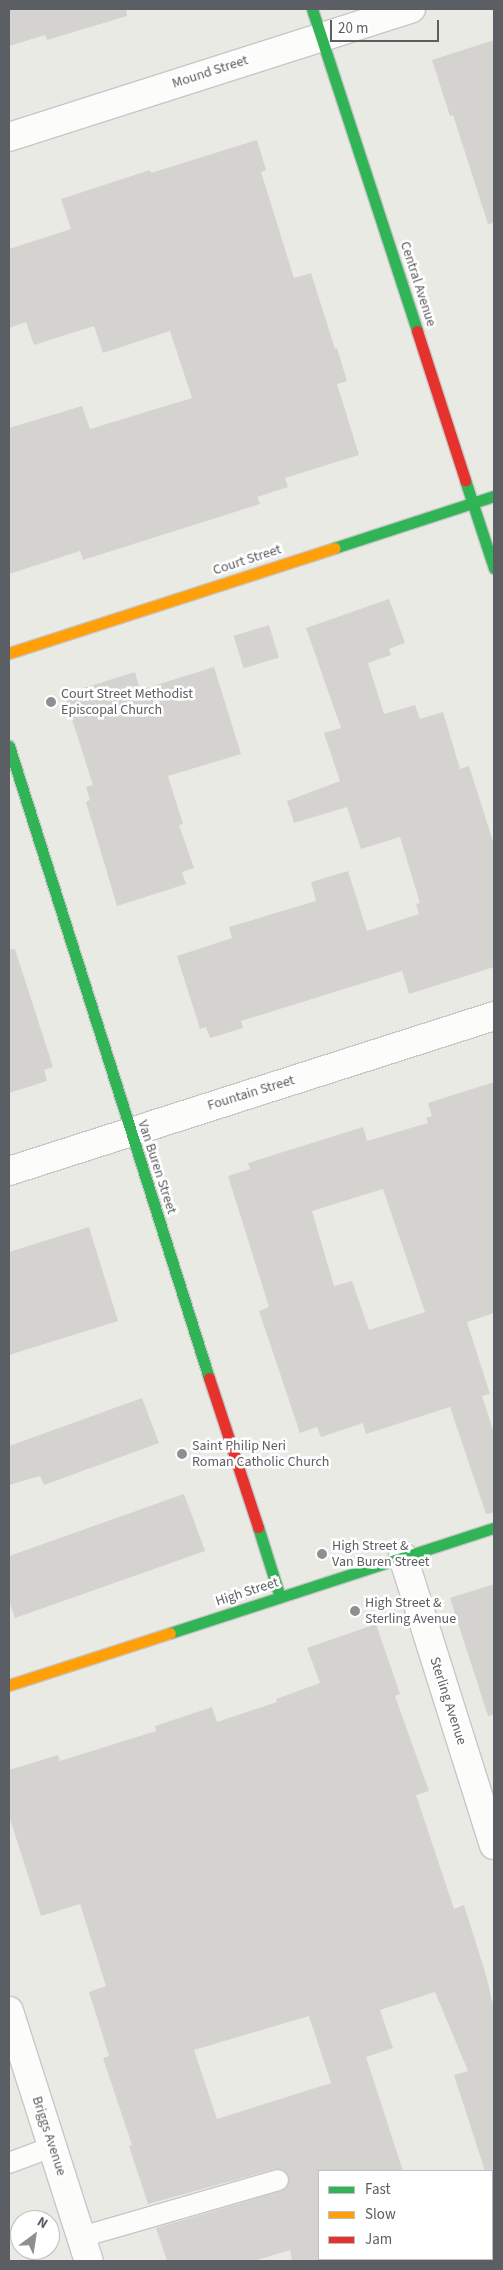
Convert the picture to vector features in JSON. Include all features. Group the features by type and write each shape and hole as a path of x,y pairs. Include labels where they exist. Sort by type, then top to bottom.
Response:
{"street":[{"name":"Central Avenue","path":"312,9 494,568"},
{"name":"Mound Street","path":"9,137 411,9"},
{"name":"Court Street","path":"9,653 494,496"},
{"name":"Van Buren Street","path":"9,746 130,1131 280,1597"},
{"name":"Fountain Street","path":"9,1170 494,1016"},
{"name":"High Street","path":"9,1684 494,1528"},
{"name":"Sterling Avenue","path":"402,1557 494,1845"},
{"name":"Briggs Avenue","path":"9,2011 85,2249"}],"lane":[{"path":"9,2163 52,2147"},
{"path":"85,2249 278,2180"}],"building":[{"path":"9,9 126,9 127,16 47,40 45,35 9,46"},
{"path":"494,40 494,223 488,224 453,115 450,116 432,60"},
{"path":"257,140 266,170 261,172 294,278 311,273 335,349 337,348 347,381 337,384 359,455 285,478 288,487 257,497 260,504 83,560 80,551 9,574 9,428 82,406 90,429 192,398 170,331 103,353 94,326 34,345 26,322 9,328 9,249 71,229 61,199 150,170 151,173"},
{"path":"389,599 405,643 389,649 391,655 368,663 384,714 415,705 420,719 443,712 460,769 469,766 494,844 494,967 409,994 402,971 241,1021 243,1028 210,1038 206,1027 200,1029 177,956 232,938 229,927 316,901 311,882 348,871 367,931 419,914 416,904 420,903 400,837 361,849 347,807 294,823 287,801 340,781 324,733 341,728 306,628"},
{"path":"269,625 279,658 244,668 234,636"},
{"path":"214,667 241,754 168,776 183,824 179,825 194,868 182,872 186,884 117,906 86,802 90,800 86,787 93,785 64,694 135,672 140,690"},
{"path":"15,949 53,1067 44,1070 47,1081 9,1093 9,950"},
{"path":"494,1082 494,1313 467,1322 490,1394 482,1396 494,1433 494,1513 486,1514 450,1407 366,1434 363,1423 321,1437 317,1427 300,1433 259,1311 269,1307 228,1176 250,1169 248,1163 363,1127 367,1141 428,1123 426,1118 432,1116 428,1103","holes":["383,1189 425,1312 369,1330 352,1281 334,1286 312,1211"]},
{"path":"89,1227 118,1321 9,1355 9,1252"},
{"path":"142,1398 159,1443 44,1485 40,1476 9,1485 9,1446"},
{"path":"184,1494 205,1551 15,1618 9,1601 9,1556"},
{"path":"494,1584 494,1715 488,1716 450,1598"},
{"path":"376,1624 400,1694 395,1696 429,1791 416,1795 454,1909 464,1905 486,1975 494,2009 494,2179 493,2170 485,2170 454,2075 468,2071 435,1992 380,2010 393,2048 366,2057 403,2170 318,2170 319,2261 292,2261 290,2250 254,2261 167,2261 156,2228 281,2191 289,2183 289,2176 281,2169 275,2169 148,2204 129,2146 132,2145 103,2058 109,2056 89,1992 106,1986 80,1904 41,1916 9,1816 9,1770 58,1755 60,1761 156,1731 155,1726 212,1707 217,1722 277,1702 276,1699 320,1683 307,1648","holes":["309,2016 331,2083 217,2119 194,2050"]}],"traffic: fast":[{"path":"312,9 417,331"},
{"path":"465,480 494,568"},
{"path":"334,548 494,496"},
{"path":"9,746 209,1378"},
{"path":"258,1527 280,1597"},
{"path":"170,1633 494,1528"}],"traffic: slow":[{"path":"9,653 334,548"},
{"path":"9,1685 170,1633"}],"traffic: jam":[{"path":"417,331 465,480"},
{"path":"209,1378 258,1527"}],"place":[{"name":"Court Street Methodist Episcopal Church","path":"51,702"},
{"name":"Saint Philip Neri Roman Catholic Church","path":"182,1454"},
{"name":"High Street & Van Buren Street","path":"322,1554"},
{"name":"High Street & Sterling Avenue","path":"355,1611"}]}
